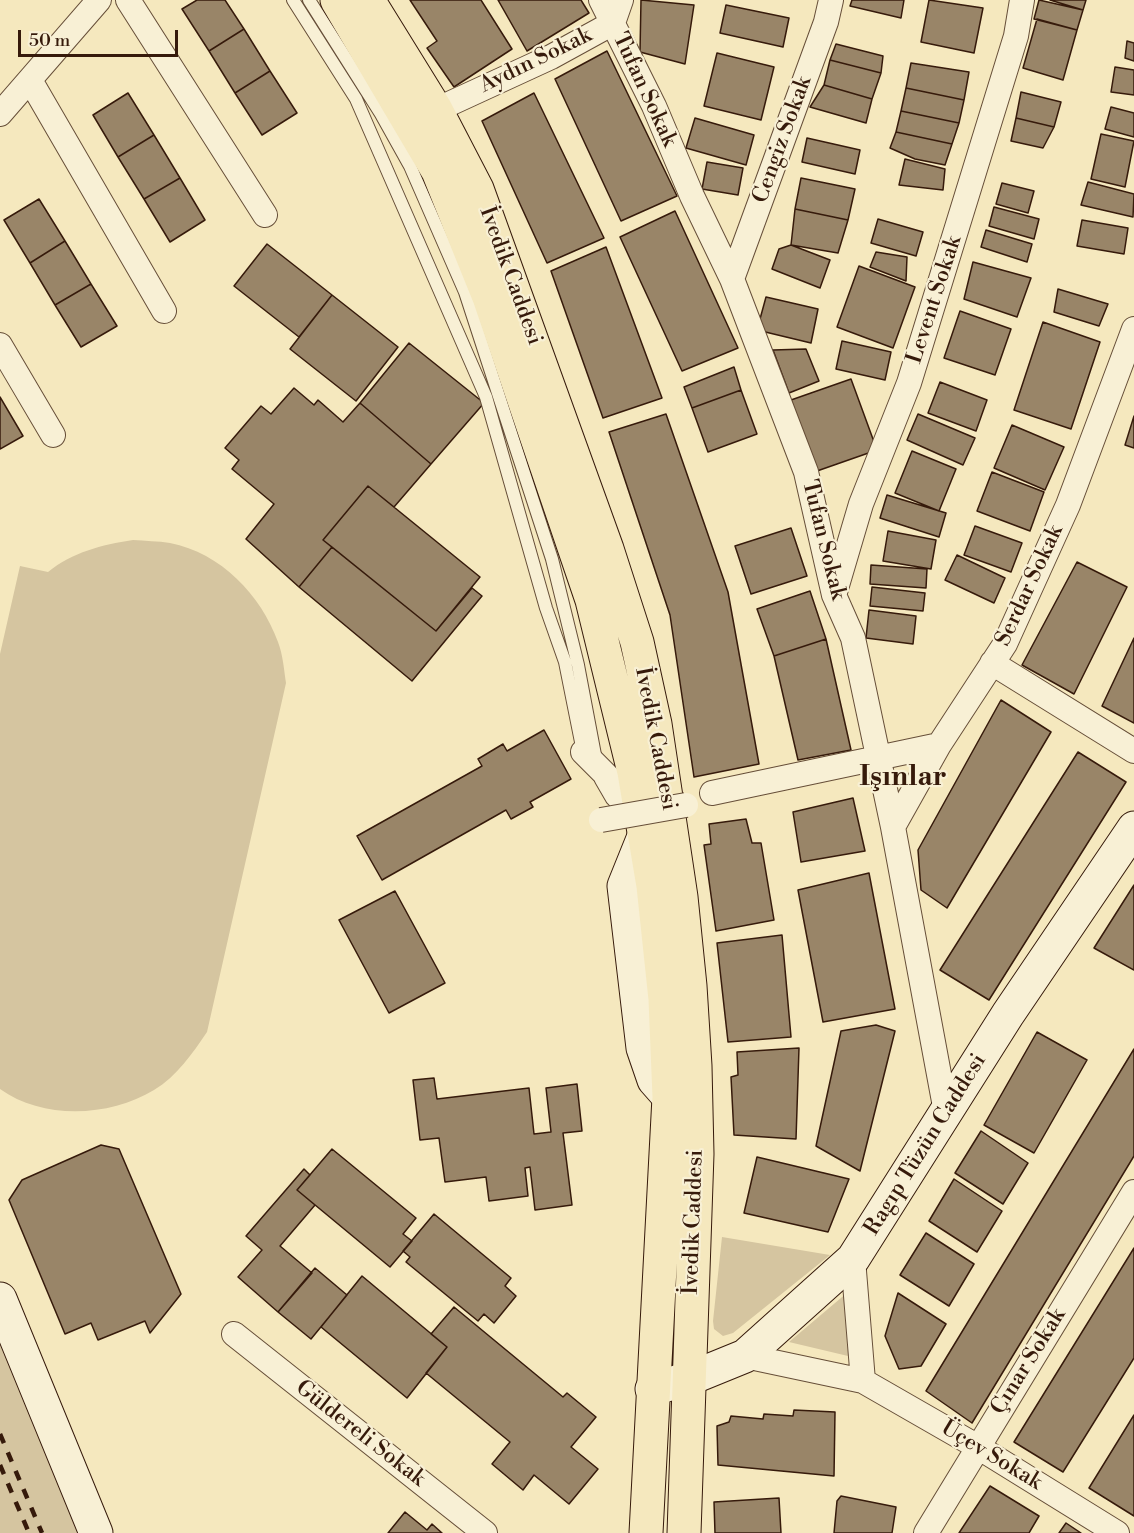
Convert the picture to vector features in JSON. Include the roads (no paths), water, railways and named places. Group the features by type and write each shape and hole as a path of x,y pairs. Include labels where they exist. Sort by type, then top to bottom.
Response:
{"main road":[{"name":"İvedik Caddesi","path":"337,0 438,171 489,297 543,450 592,600 633,772 645,834 665,999 669,1097 646,1533"},
{"name":"İvedik Caddesi","path":"368,0 436,110 477,189 544,370 633,631 655,724 669,811 690,986 697,1154 684,1533"}],"street":[{"path":"0,114 99,0"},
{"path":"128,0 265,215"},
{"path":"324,0 397,124 430,189 492,337 573,590 598,684 621,790 590,759"},
{"name":"Tufan Sokak","path":"601,0 614,23 732,279 806,472 834,595 853,638 893,827 946,1112"},
{"name":"Aydın Sokak","path":"436,110 551,57 614,23 621,0"},
{"name":"Cengiz Sokak","path":"732,279 826,22 831,0"},
{"name":"Levent Sokak","path":"834,595 861,504 909,383 948,261 1016,36 1022,0"},
{"path":"30,80 164,311"},
{"name":"Serdar Sokak","path":"893,827 939,745 1005,644 1068,505 1134,329"},
{"path":"0,345 53,435"},
{"path":"992,663 1134,752"},
{"path":"712,793 939,745"},
{"path":"601,820 686,805"},
{"name":"Ragıp Tüzün Caddesi","path":"652,1389 691,1378 745,1356 853,1259 1008,1014 1134,828"},
{"name":"Çınar Sokak","path":"926,1533 1134,1192"},
{"path":"853,1259 863,1381"},
{"path":"0,1299 96,1533"},
{"name":"Güldereli Sokak","path":"234,1335 485,1533"},
{"name":"Üçev Sokak","path":"745,1356 863,1381 978,1447 1118,1533"}],"lane":[{"path":"293,0 356,99 486,397 546,608 565,662 590,759 604,789 645,834"},
{"path":"309,0 381,114 410,166 465,292 552,559 578,665 590,759"}],"railway":[{"path":"0,1434 42,1533"},
{"path":"0,1465 29,1533"}],"district":[{"name":"Işınlar","path":"903,778"}]}
